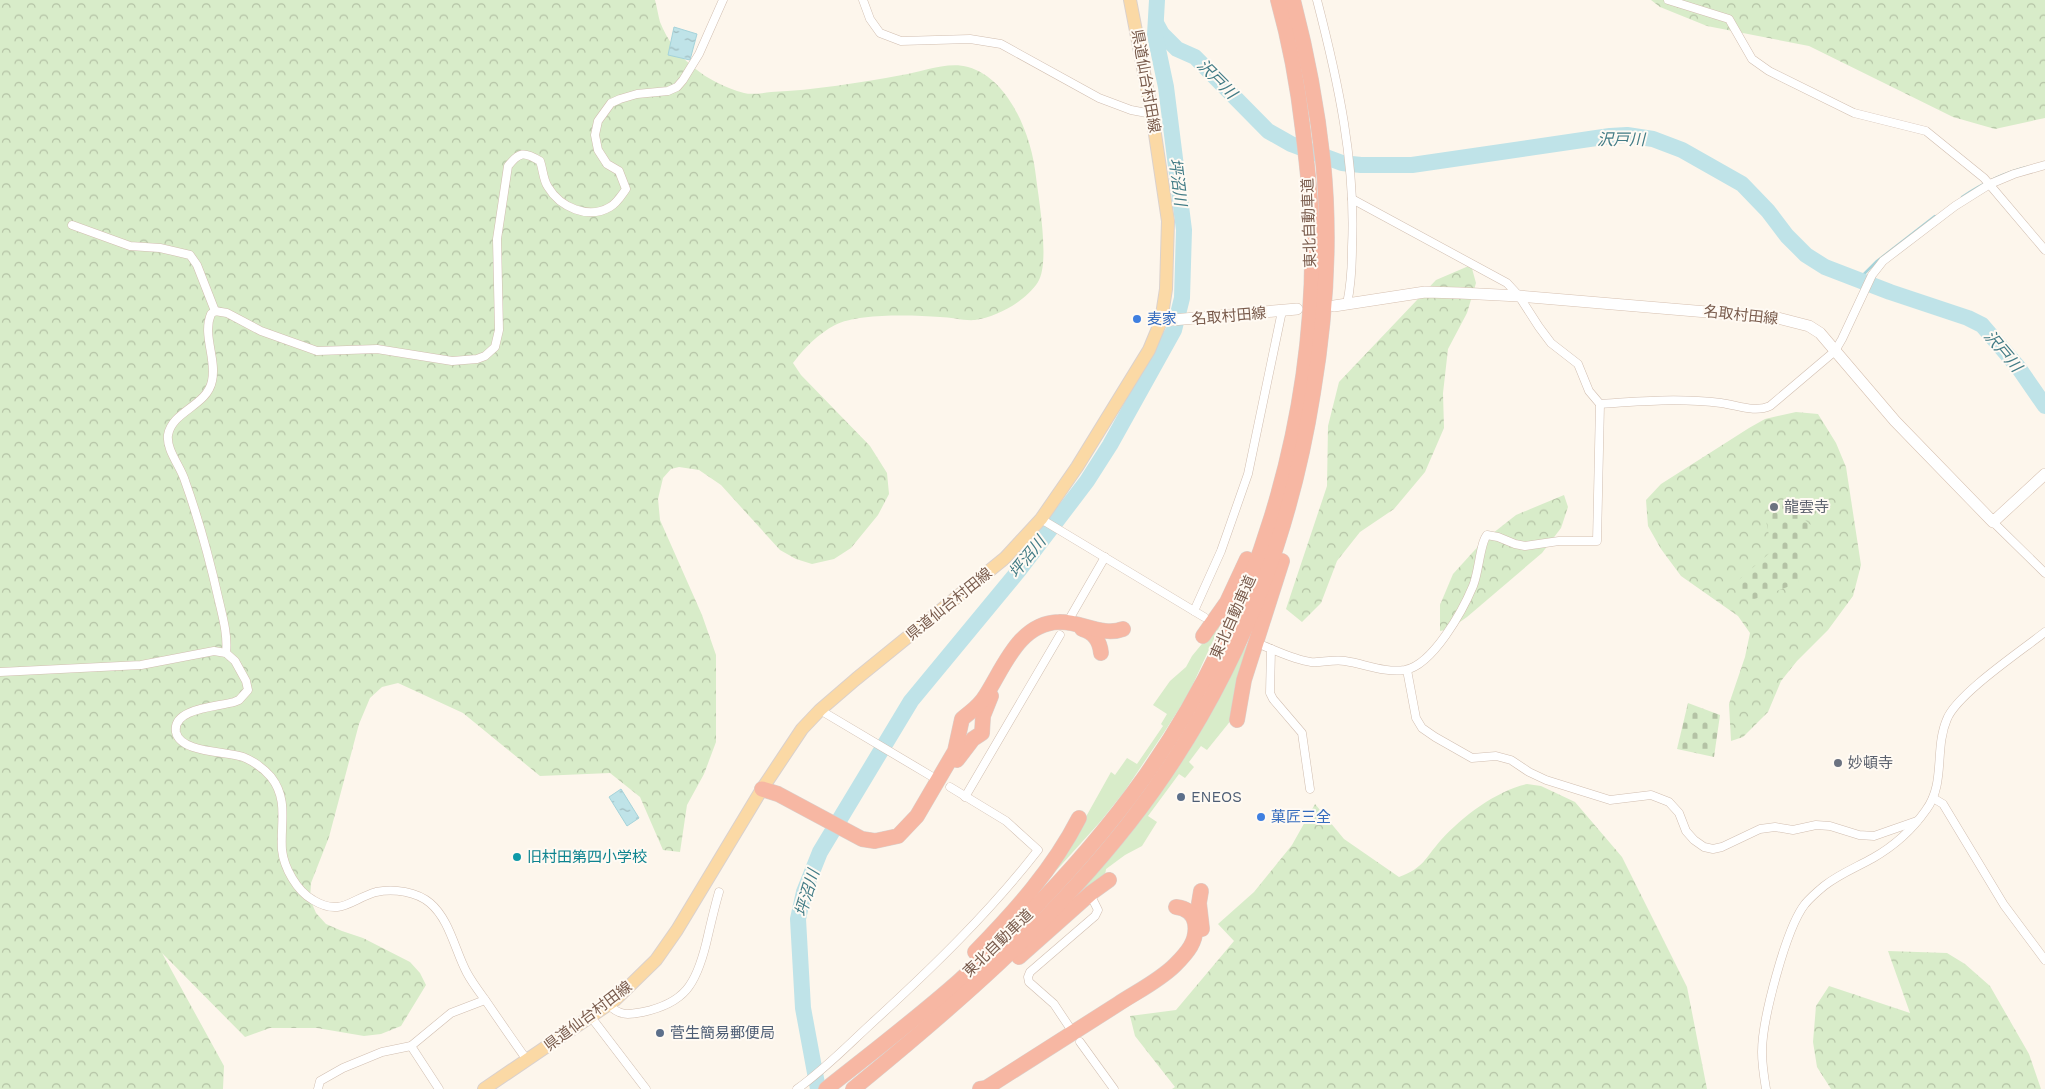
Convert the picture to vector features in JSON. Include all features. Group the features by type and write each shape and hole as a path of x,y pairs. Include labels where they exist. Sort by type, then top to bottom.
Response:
{"highway":[{"name":"東北自動車道","path":"853,1089 1019,944 1101,856 1158,783 1210,698 1233,656 1253,612 1296,485 1306,399 1312,235 1307,163 1296,81 1278,0"},
{"name":"東北自動車道","path":"833,1083 958,982 1053,888 1089,847 1146,775 1196,693 1239,607 1281,484 1321,346 1326,282 1327,236 1324,170 1309,72 1292,0"},
{"path":"1203,636 1226,602 1241,574 1256,538 1274,479 1286,429 1306,399"},
{"path":"1237,720 1244,680 1273,593 1299,495 1311,440 1306,399"},
{"path":"850,838 875,841 888,840 904,832 917,816 955,751 962,719 974,711 1014,648 1036,627 1047,623 1060,622 1078,623 1102,630 1117,631 1123,629"},
{"path":"762,789 778,794 822,824 860,845 885,846 898,843 910,834 922,820 966,747 982,733 986,710 1012,660 1022,647 1038,632 1056,626 1076,627 1087,630 1100,644 1101,653"},
{"path":"833,1083 949,979 994,932 1034,888 1057,857 1079,818"},
{"path":"853,1089 890,1068 999,975 1076,905 1108,880"},
{"path":"997,1089 1164,979 1191,956 1199,945 1202,934 1199,903 1201,891"},
{"path":"980,1089 986,1088 1061,1041 1173,967 1190,948 1195,935 1194,919 1184,908 1176,907"}],"main road":[{"name":"県道仙台村田線","path":"484,1089 591,1017 636,981 656,960 677,930 762,789 802,730 820,710 1005,558 1045,520 1149,350 1163,321 1168,221 1152,114 1130,0"},
{"name":"名取村田線","path":"1334,306 1425,292 1519,296 1778,318 1809,326 1820,333 1895,421 1993,522"},
{"name":"名取村田線","path":"1163,321 1296,309"},
{"path":"1993,522 2045,474"}],"street":[{"path":"215,311 227,313 261,331 317,351 377,349 452,361 477,359 485,356 495,347 499,330 497,239 508,166 515,156 523,153 531,155 540,161 547,186 556,198 567,206 587,212 598,212 610,207 626,189 619,171 607,164 598,150 595,136 598,121 612,103 620,99 637,94 668,91 677,87 699,54 723,0"},
{"path":"863,0 870,19 880,32 902,41 970,39 1001,44 1099,98 1131,110 1152,114"},
{"path":"1317,0 1340,101 1350,174 1354,218 1351,288 1347,304"},
{"path":"1668,0 1729,19 1752,59 1769,71 1854,113 1926,131 1987,181 2045,250"},
{"path":"1600,404 1681,400 1724,403 1761,410 1770,406 1835,351 1872,275 1897,248 1987,181 2045,165"},
{"path":"1310,789 1302,733 1270,693 1268,648 1303,661 1342,660 1383,670 1407,670 1426,659 1432,653 1461,610 1474,585 1480,565 1483,540 1487,535 1525,546 1559,541 1596,541 1600,404 1589,391 1578,364 1551,342 1538,327 1519,296 1507,283 1352,199"},
{"path":"72,226 90,230 130,246 160,248 190,255 197,266 215,311"},
{"path":"215,311 211,314 208,321 213,374 211,386 201,400 174,422 168,435 168,444 184,478 213,572 225,628 226,653"},
{"path":"1194,611 1221,552 1248,474 1282,311"},
{"path":"1045,520 1204,617"},
{"path":"1993,522 2045,573"},
{"path":"1071,616 1105,557"},
{"path":"1766,1089 1762,1052 1768,1008 1791,929 1805,904 1824,886 1875,857 1903,838 1933,798 1939,777 1944,730 1953,709 1987,678 2045,632"},
{"path":"965,797 1060,634"},
{"path":"0,672 141,666 214,651 226,653 240,668 248,690 239,700 234,702 192,711 180,716 176,724 179,738 192,747 243,757 263,769 271,777 280,796 284,811 282,851 287,868 305,895 327,906 338,908 353,904 376,892 397,891 415,894 429,902 438,912 468,974 527,1060"},
{"path":"1407,670 1416,718 1422,728 1435,737 1472,758 1496,756 1511,760 1528,772 1546,780 1610,800 1651,795 1669,802 1679,813 1686,831 1704,847 1713,849 1722,847 1760,828 1775,827 1794,830 1816,826 1830,826 1858,835 1874,836 1917,821"},
{"path":"820,710 931,776"},
{"path":"798,1088 828,1065 954,946 1040,852 1006,821 950,787"},
{"path":"1933,798 1943,804 2004,905 2045,960"},
{"path":"608,1004 615,1011 623,1015 661,1008 682,995 693,982 701,966 719,892"},
{"path":"1070,1028 1054,1004 1029,982 1028,977 1030,972 1095,916 1098,910 1093,900"},
{"path":"318,1089 320,1082 343,1068 382,1052 411,1046 451,1013 485,1000"},
{"path":"591,1017 646,1089"},
{"path":"1080,1042 1114,1089"},
{"path":"411,1046 439,1089"}],"green space":[{"path":"0,0 655,0 660,22 666,35 683,58 717,83 744,93 758,94 804,90 870,81 943,66 960,65 968,67 983,74 996,84 1007,97 1024,128 1034,161 1043,231 1043,261 1038,282 1019,302 1001,312 975,320 901,315 857,318 845,321 817,337 793,363 801,375 870,446 887,473 889,494 878,515 851,548 834,559 812,564 796,559 780,550 721,485 699,470 679,467 671,469 663,478 658,499 660,520 702,615 716,655 716,742 704,774 687,805 680,852 663,850 640,797 610,773 540,776 463,713 398,683 382,687 370,698 359,724 329,837 311,883 310,899 316,913 326,924 363,938 410,962 420,973 426,985 401,1026 381,1034 364,1036 317,1028 270,1028 245,1037 162,953 224,1066 223,1089 0,1089"},
{"path":"1651,0 2045,0 2045,118 1995,129 1953,117 1809,46 1707,26 1660,7"},
{"path":"1471,265 1476,283 1467,313 1448,349 1443,393 1444,428 1425,472 1394,509 1360,532 1337,561 1321,603 1302,622 1286,609 1327,486 1328,426 1339,382 1436,280"},
{"path":"1796,412 1818,414 1836,443 1846,467 1861,565 1853,596 1828,630 1797,661 1781,681 1768,712 1743,737 1731,741 1729,704 1745,657 1750,633 1738,616 1681,576 1661,549 1648,526 1646,500 1661,484 1749,428 1765,419"},
{"path":"1564,495 1568,507 1561,528 1542,553 1467,617 1450,629 1440,631 1440,605 1453,574 1483,541 1516,515"},
{"path":"1785,502 1814,528 1801,543 1798,583 1752,600 1735,583 1772,551 1765,515"},
{"path":"1224,617 1188,695 1124,792 1100,822 1044,884 1078,831 1111,772 1115,775 1127,758 1137,764 1163,726 1161,724 1167,714 1153,705 1170,681 1186,667 1192,656"},
{"path":"1253,633 1232,719 1207,750 1201,746 1189,762 1194,767 1185,778 1179,774 1148,816 1157,822 1142,846 1125,855 1106,869 1105,876 1062,910 1222,690"},
{"path":"1688,703 1720,715 1714,757 1677,749"},
{"path":"1527,784 1541,786 1575,802 1622,857 1687,987 1707,1089 1172,1089 1175,1087 1135,1036 1130,1016 1176,1010 1234,941 1218,924 1254,892 1292,845 1315,804 1344,839 1399,877 1419,866 1450,831 1492,798 1515,787"},
{"path":"1888,951 1947,953 1965,964 1990,986 2029,1054 2041,1089 1831,1089 1817,1067 1813,1042 1816,1006 1829,986 1910,1013"}],"water":[{"path":"674,27 697,34 690,60 668,55"},
{"path":"621,789 639,818 627,826 609,797"}],"waterway":[{"name":"坪沼川","path":"818,1089 803,1008 798,919 804,892 820,852 911,701 1020,569 1087,481 1110,445 1174,330 1182,298 1184,230 1166,87 1155,35 1157,0"},
{"name":"沢戸川","path":"1156,23 1162,34 1177,49 1195,57 1268,131 1291,144 1342,163 1412,165 1627,135 1653,139 1682,150 1742,184 1768,211 1787,236 1806,255 1825,267 1890,292 1968,318 1982,325 2018,367 2045,406"},
{"path":"1962,197 1993,179 2027,167"},
{"path":"1858,280 1877,261 1935,216"}],"place":[{"name":"麦家","path":"1137,319"},
{"name":"龍雲寺","path":"1774,507"},
{"name":"妙頓寺","path":"1838,763"},
{"name":"ENEOS","path":"1181,797"},
{"name":"菓匠三全","path":"1261,817"},
{"name":"旧村田第四小学校","path":"517,857"},
{"name":"菅生簡易郵便局","path":"660,1033"}]}
